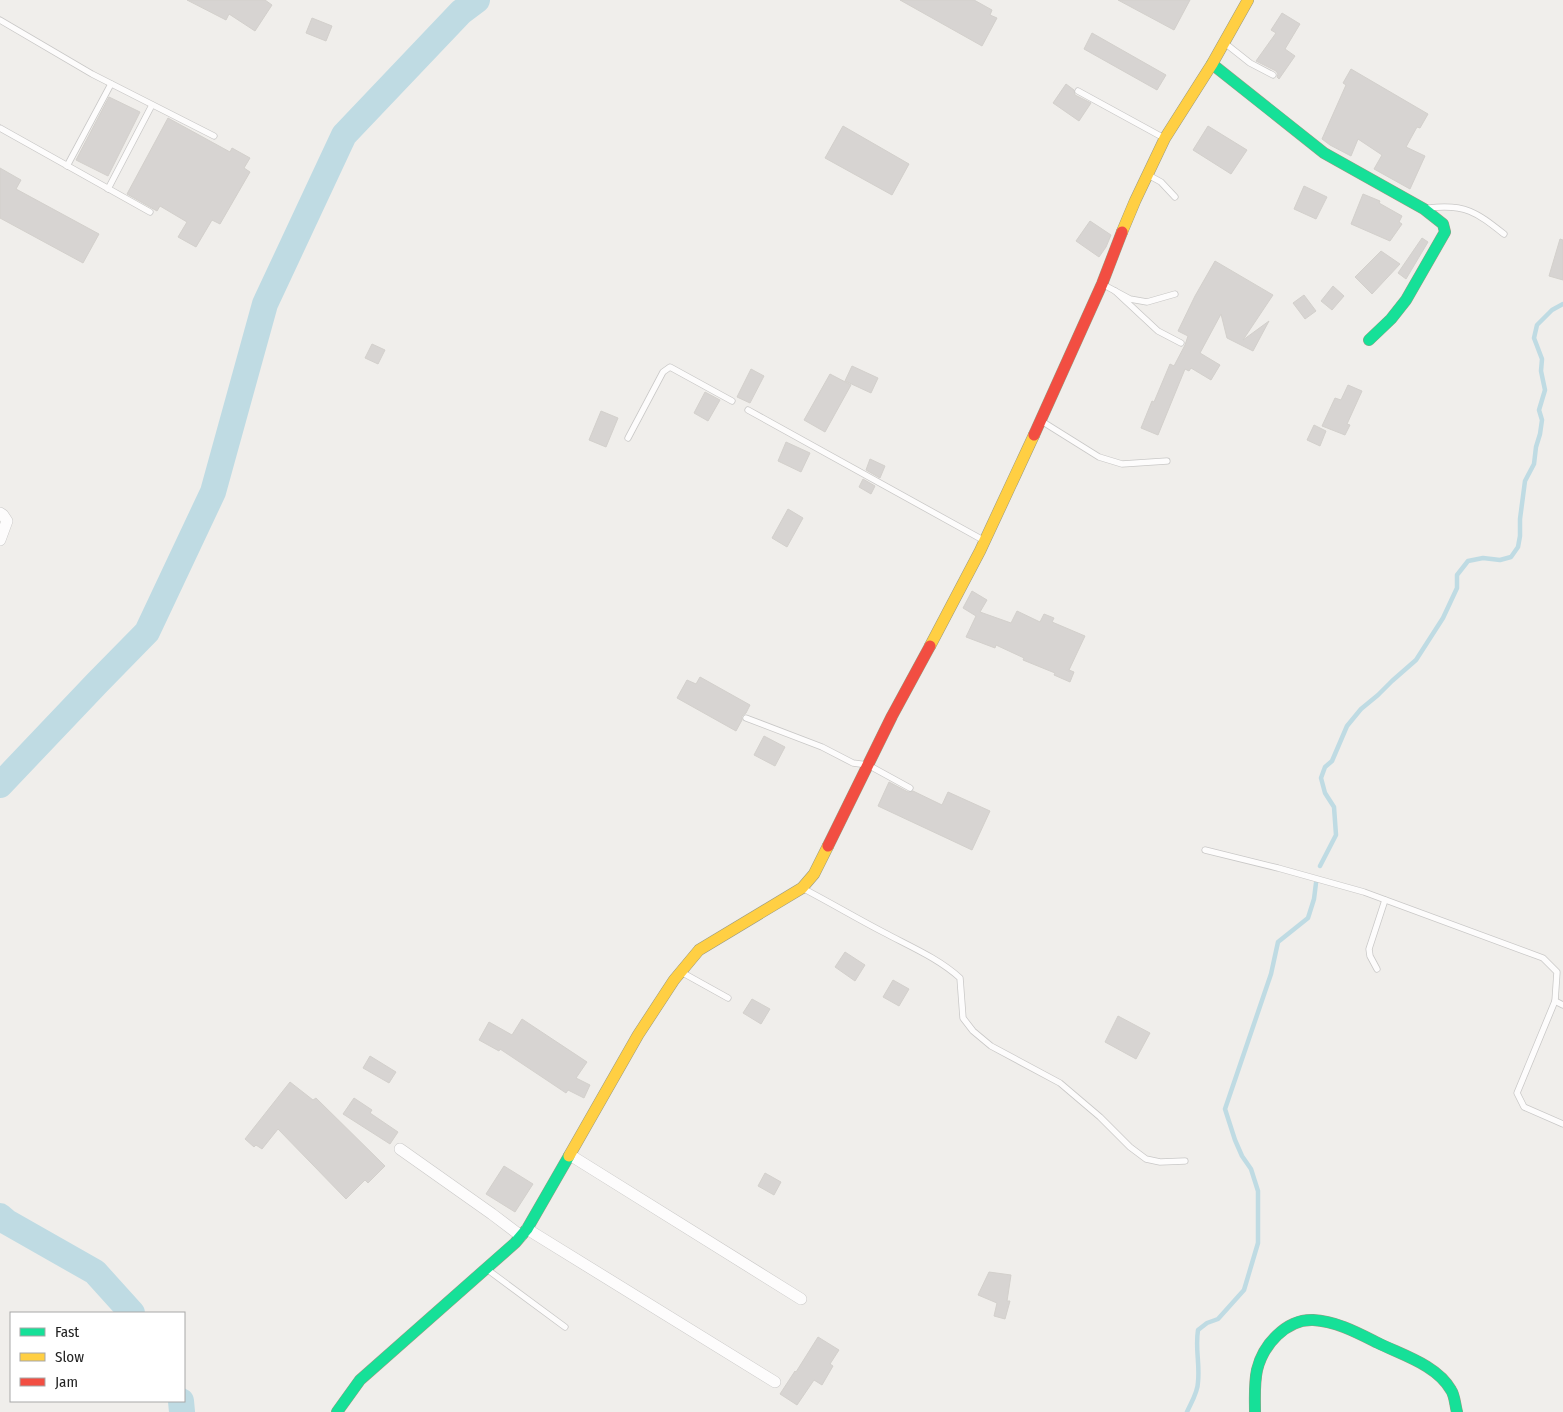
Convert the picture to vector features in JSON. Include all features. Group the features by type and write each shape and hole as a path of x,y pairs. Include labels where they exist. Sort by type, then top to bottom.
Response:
{"street":[{"path":"337,1412 360,1380 524,1233 638,1035 681,972 699,950 802,888 814,874 892,716 985,541 1102,284 1136,201 1165,138 1212,64 1248,0"},
{"path":"1212,64 1324,153 1424,209 1443,224 1445,232 1406,300 1391,319 1369,340"},
{"path":"0,513 7,521 0,540"},
{"path":"400,1149 492,1214 775,1382"},
{"path":"570,1155 801,1299"},
{"path":"1255,1412 1260,1360 1274,1338 1290,1325 1311,1320 1341,1326 1438,1374 1451,1389 1457,1412"}],"lane":[{"path":"0,20 92,74 214,136"},
{"path":"1224,43 1250,63 1273,76"},
{"path":"67,166 111,84"},
{"path":"1078,91 1165,138"},
{"path":"108,189 152,105"},
{"path":"0,128 150,212"},
{"path":"1148,176 1161,182 1175,197"},
{"path":"1424,209 1443,207 1466,209 1480,215 1504,234"},
{"path":"1102,284 1130,299 1146,302 1175,294"},
{"path":"1115,291 1158,331 1181,343"},
{"path":"628,438 663,372 670,368 732,401"},
{"path":"748,410 985,541"},
{"path":"1041,420 1098,457 1122,464 1167,461"},
{"path":"746,718 822,747 852,763 868,765 910,788"},
{"path":"1205,850 1364,892 1543,958 1557,972 1555,1001 1517,1093 1524,1107 1563,1124"},
{"path":"802,888 948,967 960,978 963,1018 973,1031 991,1046 1060,1083 1100,1117 1130,1147 1146,1159 1160,1162 1184,1161"},
{"path":"1377,970 1370,956 1369,948 1385,900"},
{"path":"681,972 728,998"},
{"path":"1555,1001 1563,1005"},
{"path":"486,1269 565,1327"}],"building":[{"path":"187,0 265,0 272,5 255,31 229,14 226,20"},
{"path":"900,0 974,0 992,10 990,15 997,18 982,46"},
{"path":"1118,0 1190,0 1174,30"},
{"path":"1282,13 1300,24 1285,49 1295,56 1279,79 1276,71 1256,61 1276,33 1271,30"},
{"path":"312,18 332,26 326,41 306,33"},
{"path":"1092,33 1166,75 1157,90 1084,49"},
{"path":"1351,69 1428,114 1420,128 1417,127 1406,147 1425,156 1410,189 1374,169 1382,155 1358,139 1351,156 1322,139 1346,85 1343,83"},
{"path":"1066,84 1074,90 1075,95 1091,103 1079,121 1053,103"},
{"path":"109,97 140,112 108,176 76,160"},
{"path":"168,118 230,152 232,148 250,158 244,168 250,172 220,224 212,220 196,247 178,237 187,222 160,206 157,211 127,194"},
{"path":"843,126 909,164 892,195 825,158"},
{"path":"1208,126 1247,150 1231,174 1193,150"},
{"path":"0,168 21,180 16,189 99,234 83,263 0,218"},
{"path":"1304,186 1327,197 1316,219 1294,209"},
{"path":"1363,194 1380,201 1379,203 1402,216 1399,222 1402,224 1390,241 1351,224"},
{"path":"1090,221 1111,235 1099,257 1076,241"},
{"path":"1422,238 1428,242 1406,279 1398,273"},
{"path":"1560,239 1563,240 1563,280 1549,276"},
{"path":"1381,251 1400,264 1372,294 1355,277"},
{"path":"1215,261 1273,295 1243,340 1269,321 1253,351 1227,338 1221,314 1200,353 1220,365 1211,380 1191,368 1189,371 1185,369 1158,435 1141,428 1170,364 1174,366 1185,345 1188,336 1178,331"},
{"path":"1333,286 1344,296 1332,310 1321,301"},
{"path":"1304,295 1316,311 1305,319 1293,303"},
{"path":"372,344 385,350 378,364 365,358"},
{"path":"852,366 878,378 871,393 845,381"},
{"path":"751,369 764,376 750,403 737,397"},
{"path":"830,374 851,385 825,432 804,420"},
{"path":"1348,385 1362,391 1347,424 1350,425 1345,435 1322,426 1335,398 1341,400"},
{"path":"705,392 720,400 708,421 694,413"},
{"path":"601,411 618,418 606,447 589,440"},
{"path":"1314,425 1326,431 1320,446 1307,440"},
{"path":"786,442 810,453 801,472 778,461"},
{"path":"870,459 885,466 880,478 866,470"},
{"path":"863,479 875,486 871,494 859,487"},
{"path":"788,509 803,518 787,547 772,538"},
{"path":"972,591 987,600 980,612 1011,623 1017,611 1040,622 1044,614 1054,618 1052,622 1085,636 1069,670 1074,672 1070,682 996,645 995,648 966,637 976,616 963,608"},
{"path":"700,677 750,705 742,716 736,731 677,698 687,680 696,684"},
{"path":"764,736 785,747 775,766 754,755"},
{"path":"889,782 908,792 913,791 942,805 948,792 990,811 972,850 878,806"},
{"path":"845,952 865,965 855,981 835,967"},
{"path":"893,980 909,989 899,1006 883,997"},
{"path":"752,999 770,1009 761,1024 743,1013"},
{"path":"1118,1016 1150,1033 1136,1059 1105,1042"},
{"path":"522,1019 587,1062 576,1078 590,1085 584,1098 568,1090 566,1093 500,1049 499,1051 479,1040 489,1022 512,1035"},
{"path":"370,1056 396,1072 389,1083 363,1068"},
{"path":"290,1082 313,1100 316,1098 385,1166 368,1183 365,1180 346,1199 278,1129 262,1149 256,1145 254,1147 245,1139"},
{"path":"354,1098 372,1110 370,1113 398,1132 390,1144 343,1114"},
{"path":"504,1166 533,1184 515,1212 486,1194"},
{"path":"765,1173 781,1182 774,1195 758,1186"},
{"path":"989,1272 1011,1275 1007,1301 1010,1301 1005,1319 994,1316 997,1303 978,1295"},
{"path":"818,1337 839,1350 830,1364 833,1366 822,1385 814,1380 797,1405 780,1394"}],"waterway":[{"path":"0,785 147,632 213,492 265,304 344,135 461,12 477,0"},
{"path":"1320,866 1336,835 1334,807 1325,793 1321,778 1325,767 1332,761 1347,726 1361,709 1416,660 1443,618 1457,588 1457,575 1468,561 1483,558 1500,560 1511,557 1518,547 1525,481 1534,464 1542,420 1539,410 1545,390 1541,371 1542,359 1534,338 1537,325 1552,310 1563,304"},
{"path":"1187,1412 1198,1386 1198,1330 1207,1323 1218,1319 1244,1290 1258,1243 1258,1191 1251,1169 1242,1156 1235,1140 1225,1109 1271,974 1278,942 1308,918 1314,899 1316,883"},
{"path":"0,1216 7,1222 95,1272 131,1312"},
{"path":"181,1402 182,1412"}],"traffic: fast":[{"path":"1212,64 1324,153 1424,209 1443,224 1445,232 1406,300 1391,319 1369,340"},
{"path":"337,1412 360,1380 515,1243 527,1229 569,1156"},
{"path":"1255,1412 1256,1375 1264,1352 1277,1335 1285,1329 1303,1321 1313,1320 1347,1328 1428,1367 1445,1381 1451,1390 1457,1412"}],"traffic: slow":[{"path":"1122,232 1165,138 1212,64 1248,0"},
{"path":"930,646 980,551 1034,435"},
{"path":"569,1156 638,1035 674,980 699,950 802,888 814,874 828,846"}],"traffic: jam":[{"path":"1034,435 1102,284 1122,232"},
{"path":"828,846 892,716 930,646"}]}
